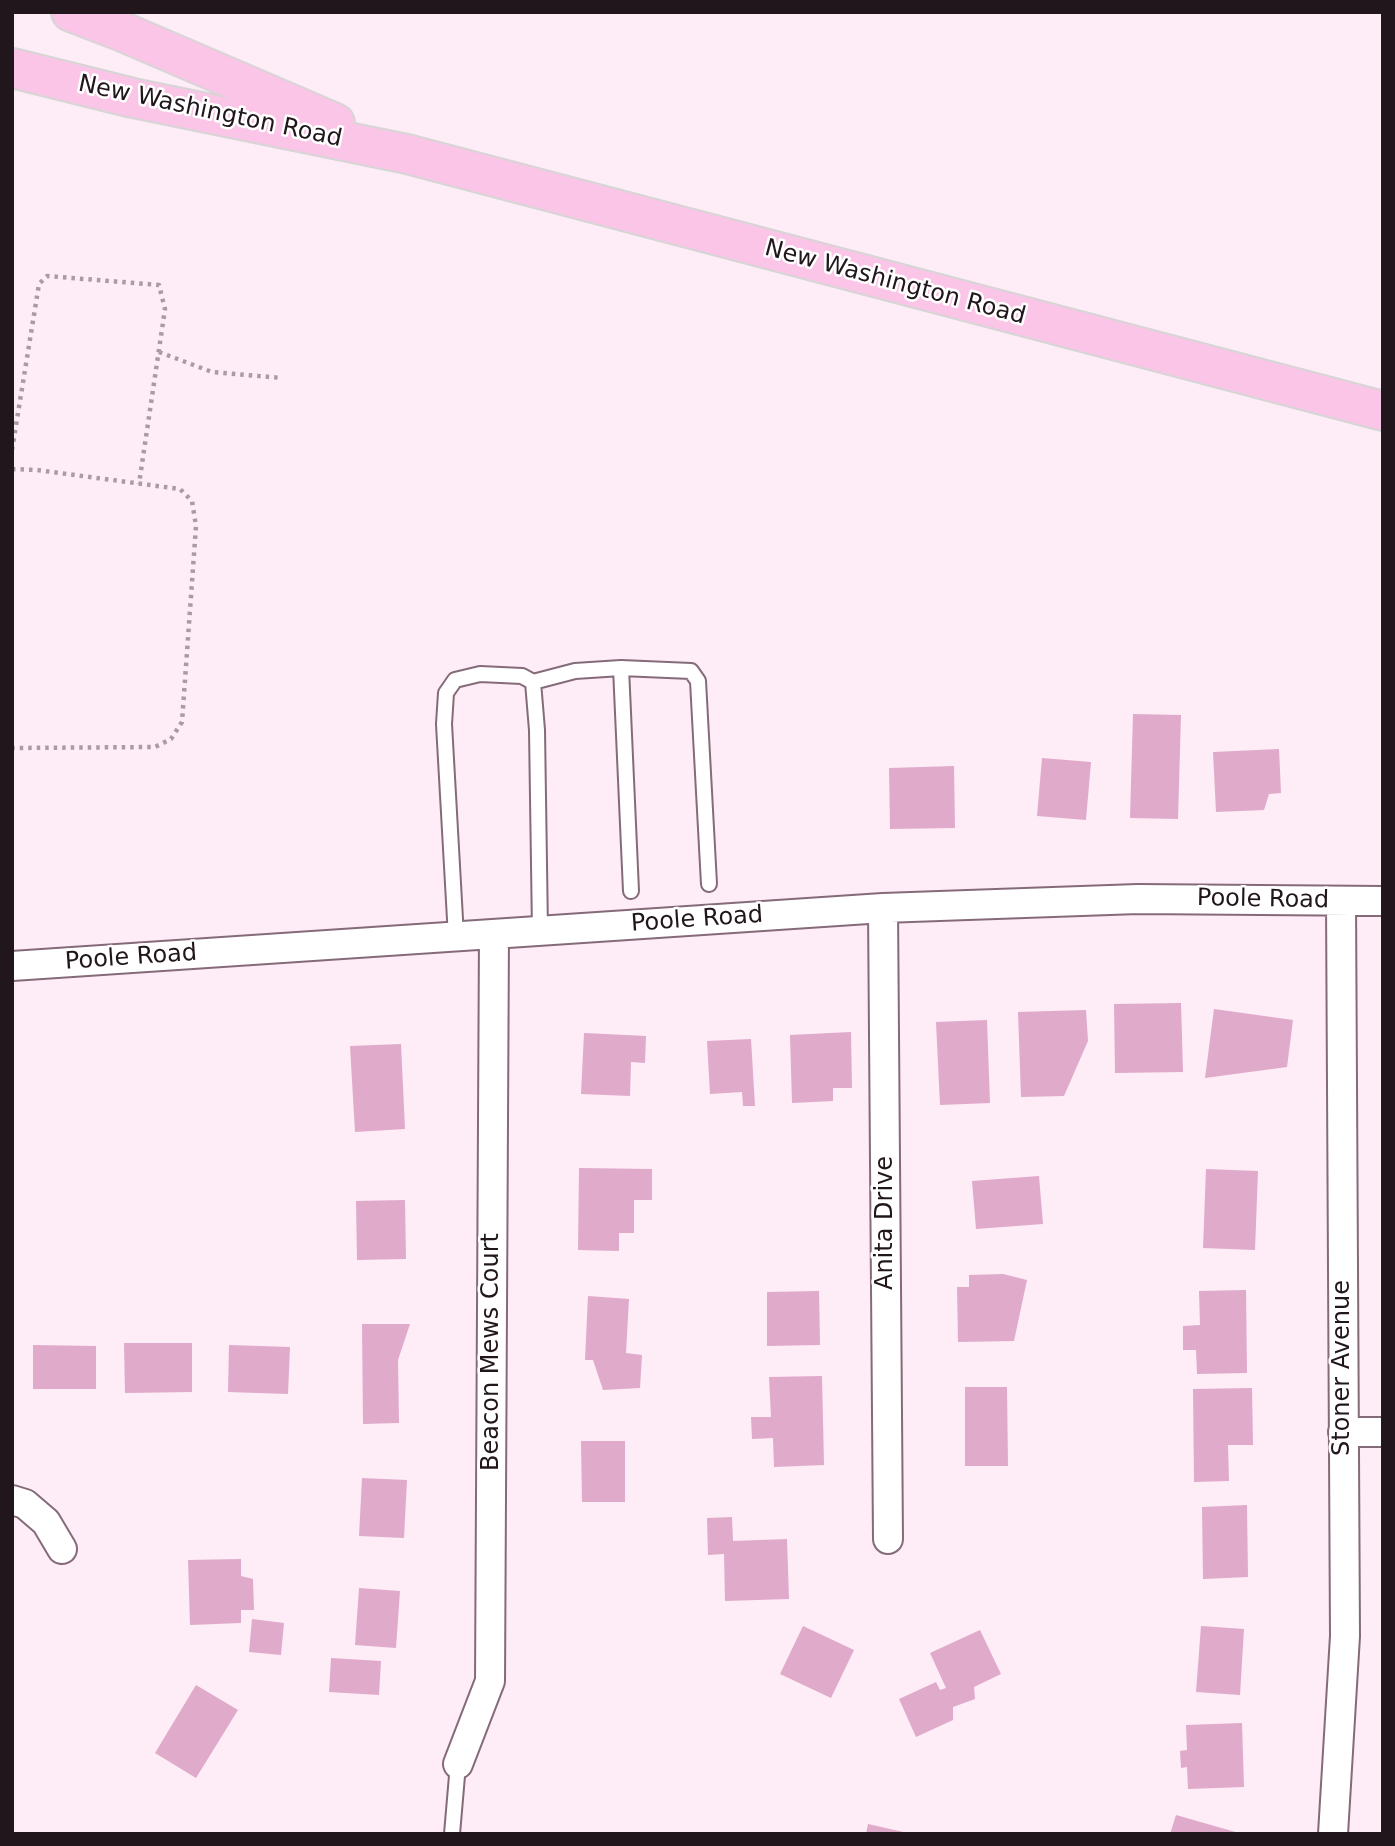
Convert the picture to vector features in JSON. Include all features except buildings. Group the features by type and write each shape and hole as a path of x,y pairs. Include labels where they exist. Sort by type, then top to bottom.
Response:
{"main road":[{"name":"New Washington Road","path":"71,12 407,154"},
{"name":"New Washington Road","path":"12,68 133,98 407,154 1383,411"}],"street":[{"name":"Poole Road","path":"12,967 883,908 1125,899 1383,901"},
{"name":"Stoner Avenue","path":"1333,1834 1345,1636 1341,901"},
{"name":"Anita Drive","path":"883,908 888,1539"},
{"name":"Beacon Mews Court","path":"458,1764 490,1681 494,934"},
{"path":"1343,1432 1383,1432"},
{"path":"12,1500 25,1504 46,1522 62,1549"}],"lane":[{"path":"621,668 631,891"},
{"path":"456,937 444,724 446,693 455,680 480,674 522,676 533,682 575,671 621,668 691,671 698,681 709,884"},
{"path":"533,682 537,730 540,931"},
{"path":"452,1834 458,1764"}],"path":[{"path":"12,450 39,285 47,276 159,285 165,309 139,484"},
{"path":"159,352 212,372 282,378"},
{"path":"12,469 180,489 192,501 196,526 182,722 171,739 155,747 12,748"}]}
